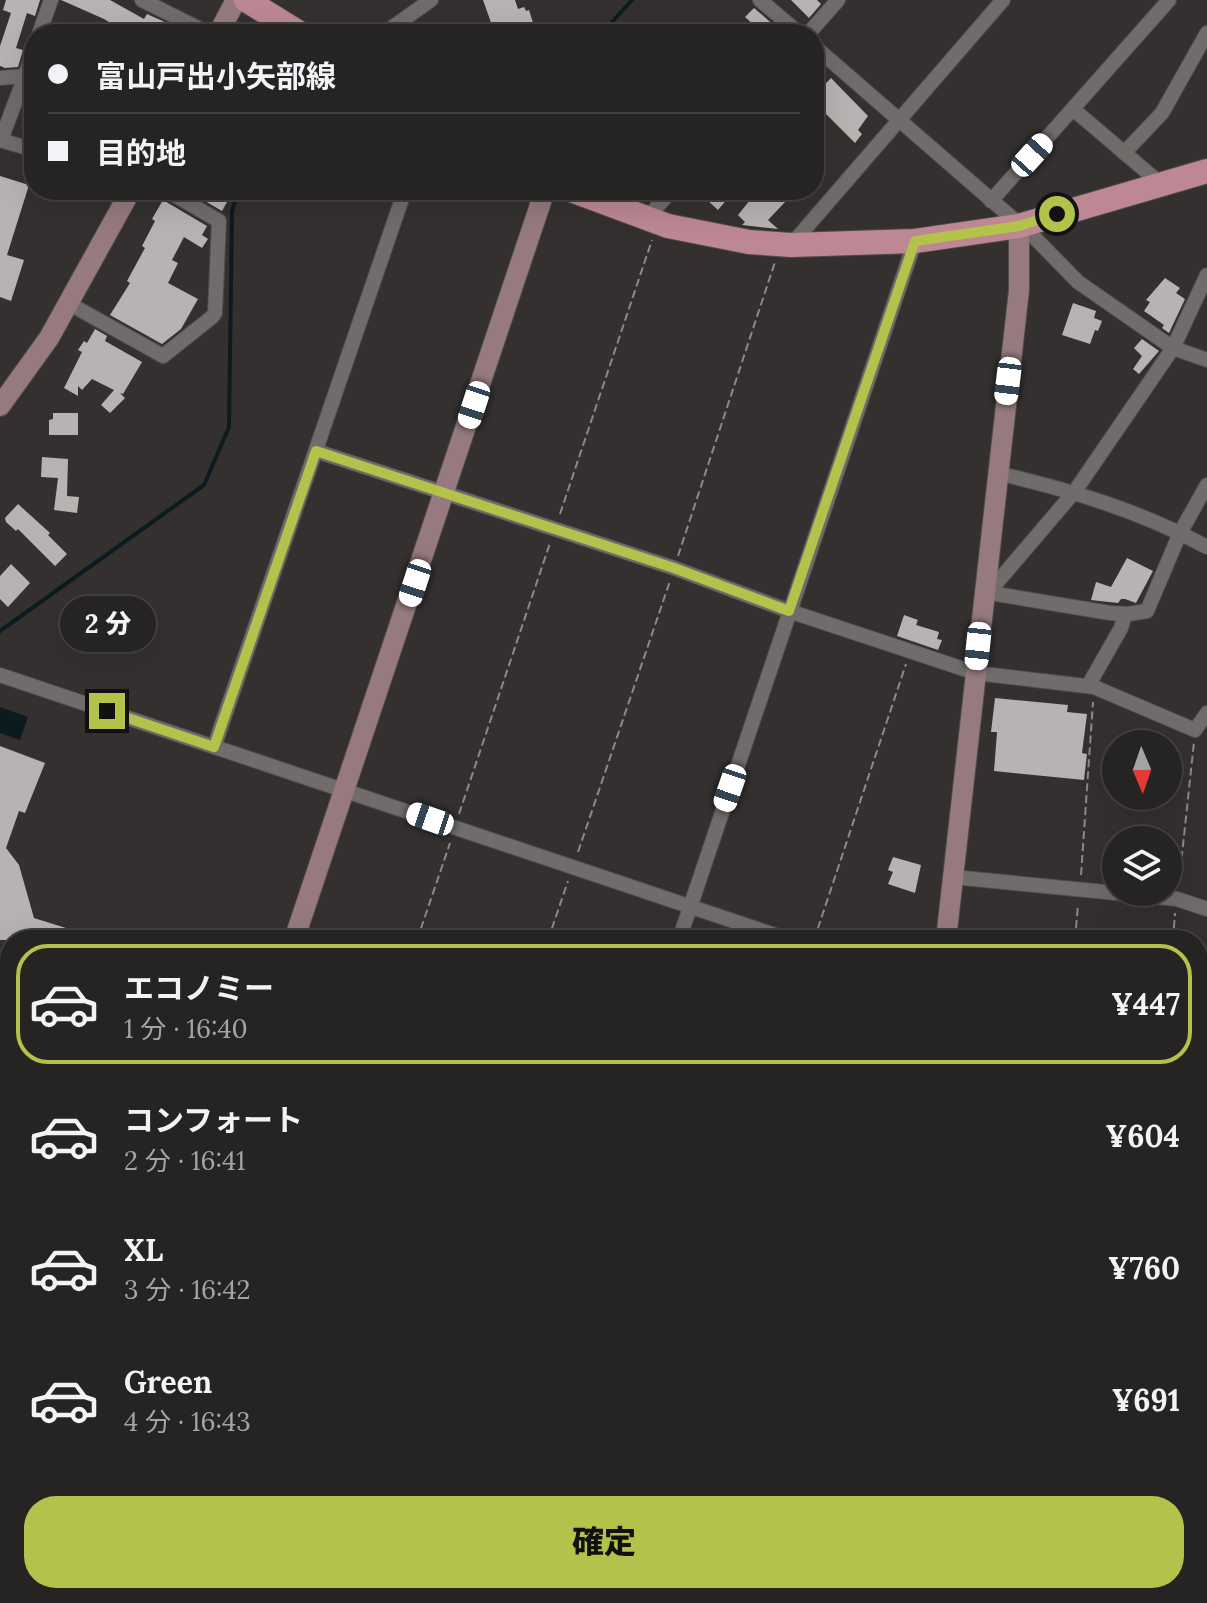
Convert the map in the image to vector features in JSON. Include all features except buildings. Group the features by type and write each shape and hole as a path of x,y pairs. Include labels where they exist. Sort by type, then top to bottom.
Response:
{"main road":[{"path":"246,0 285,24"},
{"path":"598,200 652,220 749,242 915,241 1019,226 1207,171"}],"street":[{"path":"43,24 51,0"},
{"path":"142,0 190,24"},
{"path":"223,24 236,0"},
{"path":"397,24 431,0"},
{"path":"760,0 788,24"},
{"path":"817,24 838,0"},
{"path":"785,244 1003,0"},
{"path":"991,201 1169,0"},
{"path":"1124,153 1162,113 1207,33"},
{"path":"824,55 1034,237 1078,282 1173,348 1207,360"},
{"path":"0,78 24,76"},
{"path":"24,87 0,140 24,147"},
{"path":"1073,109 1161,184"},
{"path":"0,406 49,338 125,200"},
{"path":"68,303 163,356 212,317 215,313 219,221 183,200"},
{"path":"214,747 402,200"},
{"path":"297,930 542,200"},
{"path":"652,220 665,200"},
{"path":"947,930 1019,290 1019,226"},
{"path":"682,930 915,241"},
{"path":"986,592 1075,491 1173,348 1207,275"},
{"path":"316,451 674,568 789,611 976,673 1091,687 1195,730 1207,713"},
{"path":"997,473 1075,491 1207,547"},
{"path":"986,592 1125,614 1147,611 1180,533 1207,485"},
{"path":"1091,687 1125,614"},
{"path":"0,675 761,930"},
{"path":"953,877 1102,892"},
{"path":"1182,901 1207,909"}],"path":[{"path":"420,930 554,530 652,220"},
{"path":"551,930 772,274 785,244"},
{"path":"817,930 911,652"},
{"path":"1076,930 1091,687"},
{"path":"1182,852 1195,730"},
{"path":"1174,930 1176,906"}],"shaded area":[{"path":"0,707 28,717 20,740 0,733"}],"waterway":[{"path":"610,24 632,0"},
{"path":"0,631 204,485 229,427 232,212 235,200"}],"route":[{"path":"107,711 214,747 316,451 674,568 789,611 915,241 1019,226 1057,214"}]}
